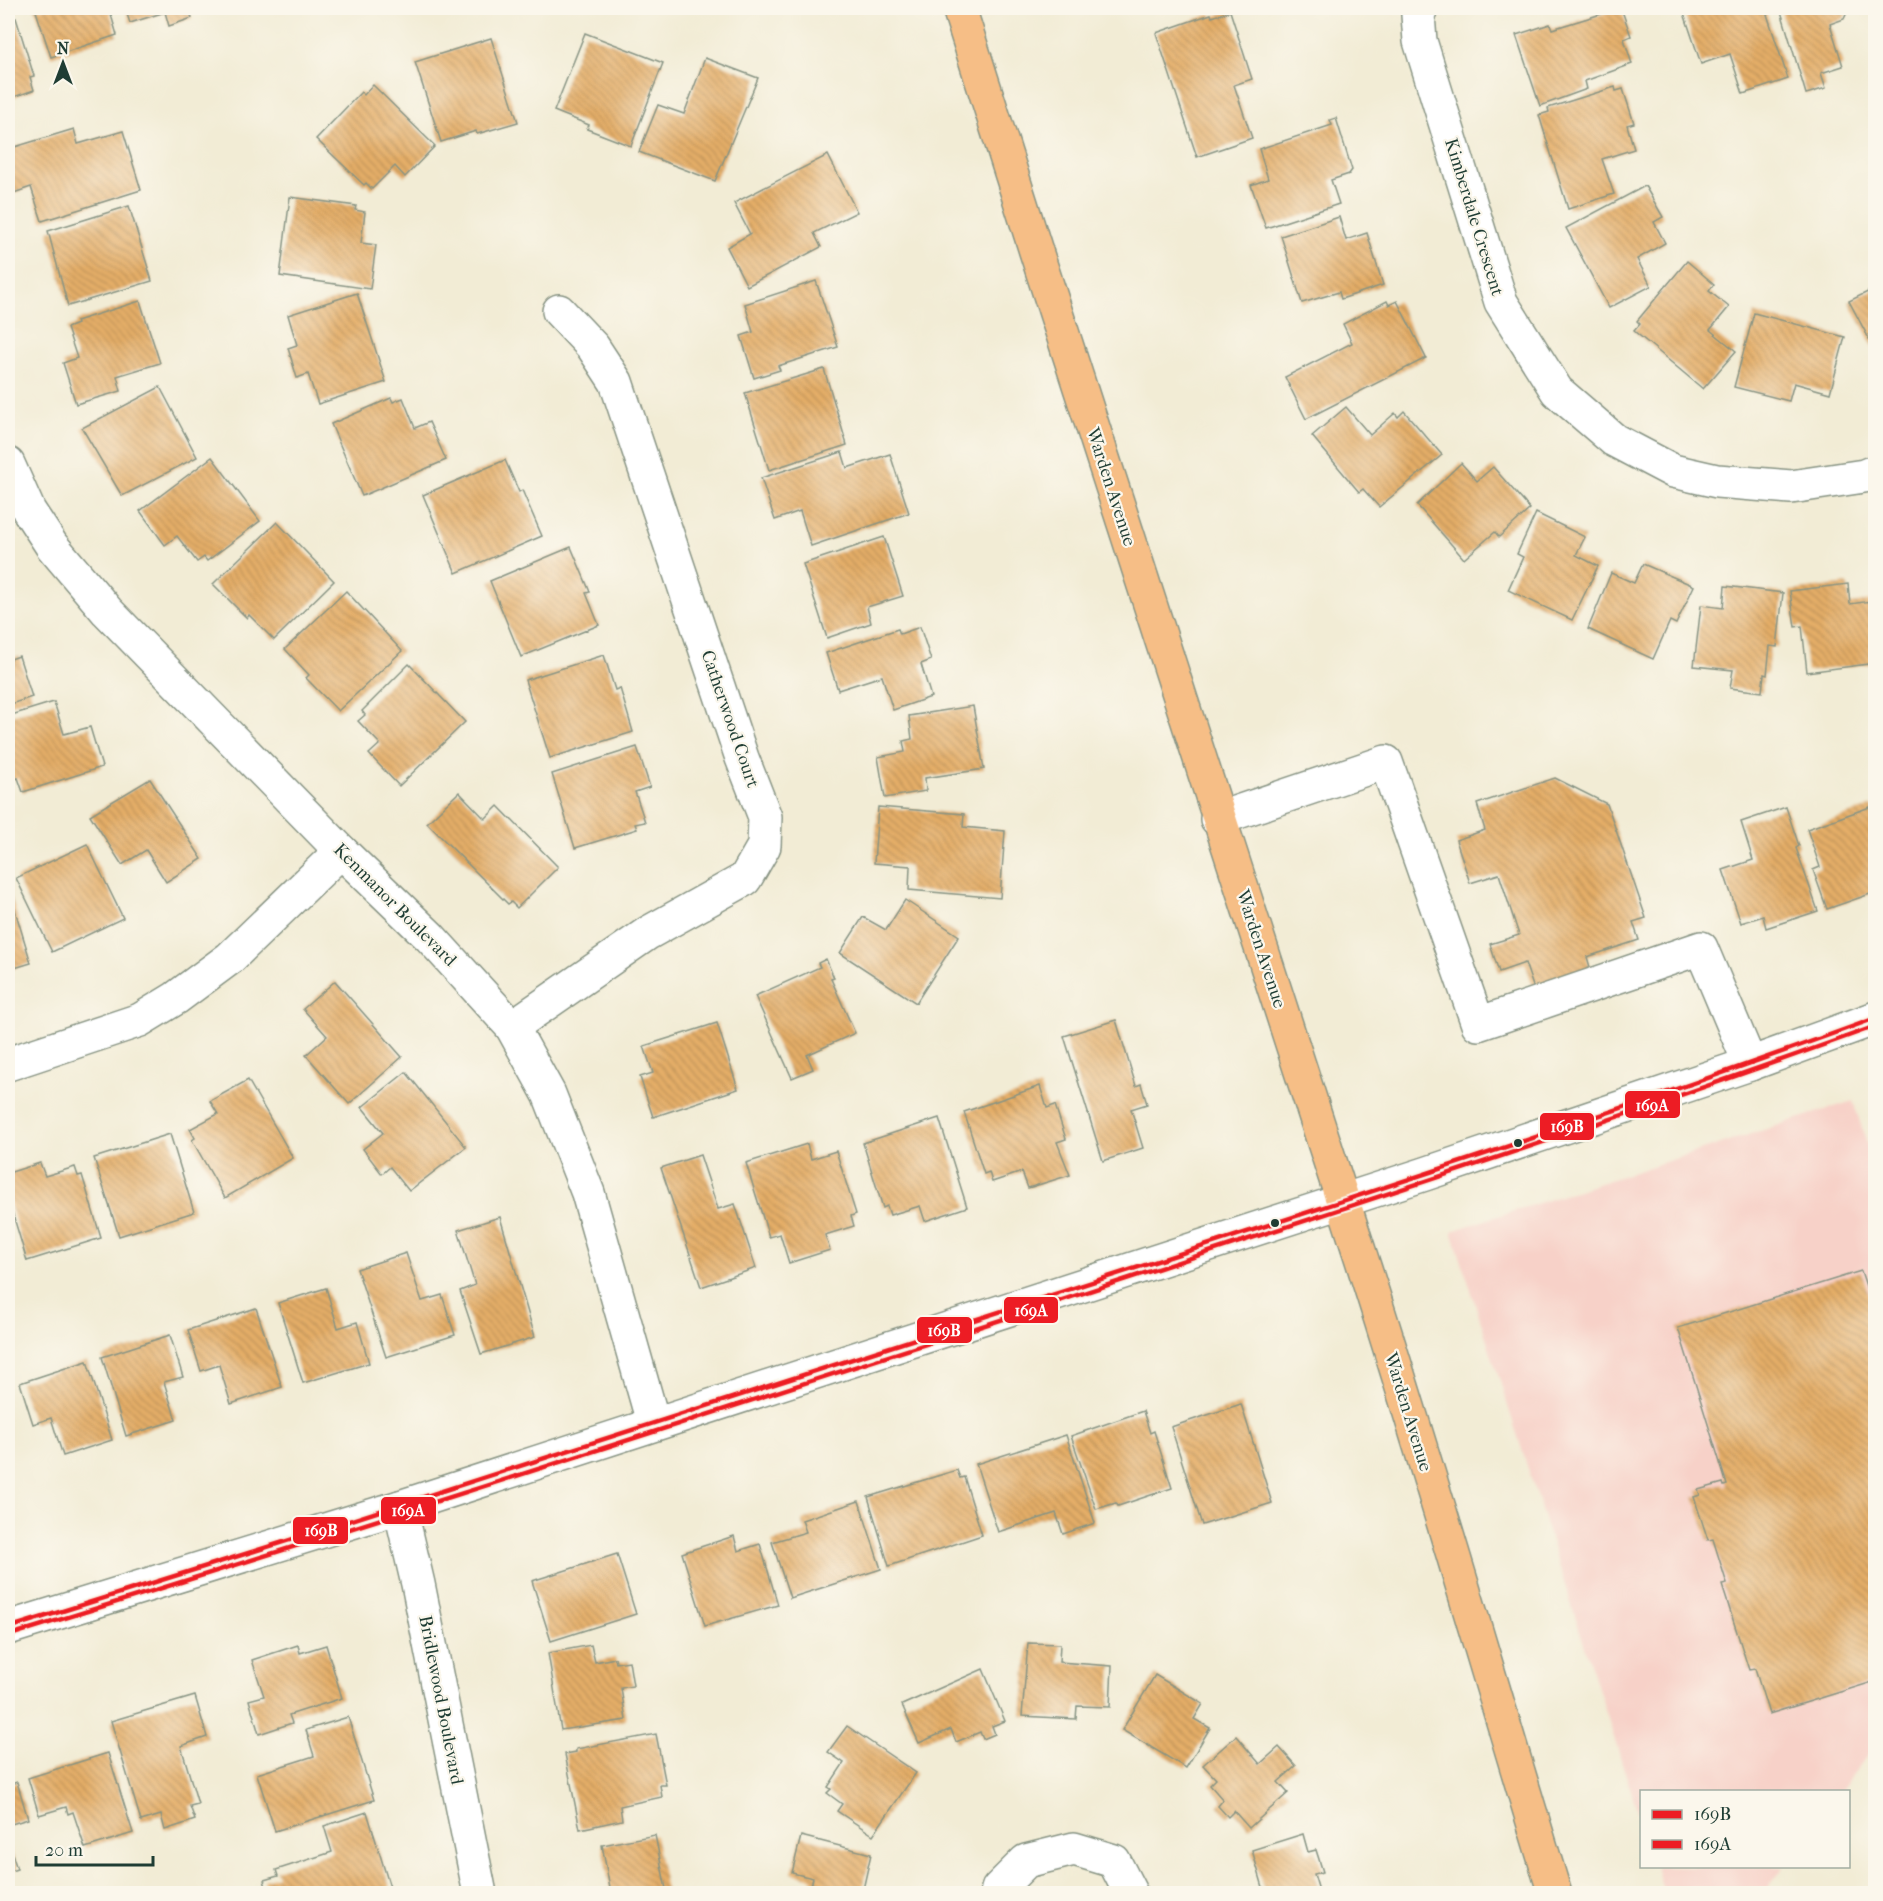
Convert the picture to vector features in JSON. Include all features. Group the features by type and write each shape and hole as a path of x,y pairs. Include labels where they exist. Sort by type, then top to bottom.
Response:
{"main road":[{"name":"Warden Avenue","path":"959,8 1217,819 1264,953 1555,1893"}],"street":[{"name":"Kimberdale Crescent","path":"1421,8 1418,15 1420,41 1501,302 1557,391 1614,440 1673,471 1717,481 1791,487 1864,476 1875,471"},
{"name":"Catherwood Court","path":"512,1027 648,933 745,879 764,846 765,817 742,758 616,382 593,347 559,311"},
{"name":"Kenmanor Boulevard","path":"8,464 29,511 52,546 107,611 341,851 430,937 512,1027 549,1094 588,1193 653,1422"},
{"path":"1217,819 1386,762 1478,1023 1701,948 1750,1064"},
{"path":"8,1065 140,1020 176,998 230,958 341,851"},
{"path":"8,1628 400,1507 653,1422 1342,1201 1750,1064 1875,1018"},
{"name":"Bridlewood Boulevard","path":"400,1507 480,1893"},
{"path":"997,1893 998,1889 1026,1861 1074,1849 1114,1861 1131,1893"}],"shaded area":[{"path":"1853,1101 1876,1170 1876,1744 1841,1790 1640,1790 1640,1819 1452,1231"},
{"path":"1657,1868 1783,1868 1763,1894 1664,1893"}],"building":[{"path":"35,8 109,8 117,35 51,57"},
{"path":"125,8 188,8 192,18 169,26 165,12 130,23"},
{"path":"1621,8 1631,36 1624,39 1632,64 1585,81 1587,89 1540,106 1516,35 1550,24 1552,29"},
{"path":"1690,8 1765,8 1788,79 1743,94 1730,54 1701,64 1683,10"},
{"path":"1780,8 1849,8 1844,19 1830,24 1843,66 1821,73 1826,88 1806,94"},
{"path":"1230,11 1252,79 1234,85 1252,138 1197,157 1156,33 1211,14 1212,17"},
{"path":"16,18 34,76 30,77 34,90 8,99 8,21"},
{"path":"585,33 663,63 631,146 587,129 589,125 554,111"},
{"path":"491,38 518,122 477,134 476,131 441,142 415,62"},
{"path":"705,58 758,78 715,181 639,152 658,105 684,114"},
{"path":"373,85 435,146 405,177 395,166 372,189 366,183 364,185 316,139 361,92 364,95"},
{"path":"1615,87 1616,91 1623,89 1634,123 1627,125 1634,149 1602,159 1614,194 1568,209 1539,115 1549,112 1548,108"},
{"path":"1336,118 1352,170 1349,174 1331,180 1339,204 1266,228 1251,185 1268,179 1259,149 1332,125 1330,120"},
{"path":"74,129 78,144 123,131 141,190 42,221 31,187 8,195 8,149"},
{"path":"828,155 857,212 814,233 821,247 747,286 727,247 750,234 734,203"},
{"path":"1645,186 1663,217 1654,222 1665,243 1637,259 1651,286 1609,308 1566,228"},
{"path":"290,197 356,206 355,210 365,212 361,243 376,245 370,289 280,276"},
{"path":"129,206 152,281 68,306 48,231"},
{"path":"1339,217 1346,240 1367,233 1383,285 1341,299 1339,292 1302,303 1281,236"},
{"path":"1687,261 1714,284 1709,291 1729,307 1710,330 1736,351 1703,389 1634,331 1640,324 1637,321"},
{"path":"816,281 838,347 778,366 780,370 754,378 741,336 753,332 745,304"},
{"path":"1876,288 1876,352 1849,301"},
{"path":"357,293 386,382 318,404 308,374 297,378 288,348 297,345 288,315"},
{"path":"140,301 160,363 117,376 121,391 76,404 63,363 77,358 67,328 77,324 76,321"},
{"path":"1387,301 1389,305 1397,301 1426,358 1306,419 1285,377 1352,343 1343,324"},
{"path":"1754,313 1845,337 1830,393 1794,383 1789,401 1734,387"},
{"path":"824,369 847,445 769,470 745,393"},
{"path":"160,387 197,457 122,496 82,428"},
{"path":"391,398 393,402 403,398 415,428 429,422 446,460 362,496 331,424"},
{"path":"1346,407 1370,435 1395,413 1398,417 1404,411 1442,455 1379,507 1363,489 1359,492 1312,436"},
{"path":"842,452 847,468 890,454 909,513 811,546 800,511 775,520 761,478"},
{"path":"212,457 260,521 207,561 204,557 197,562 177,536 165,545 140,511"},
{"path":"505,460 519,492 522,490 542,536 456,573 423,495"},
{"path":"1461,463 1477,481 1493,467 1530,509 1499,537 1495,532 1464,559 1417,505"},
{"path":"1536,513 1585,537 1576,555 1598,566 1572,620 1508,590 1523,557 1517,554"},
{"path":"277,522 334,581 274,640 249,615 247,618 213,584"},
{"path":"884,537 903,596 867,607 871,623 827,638 803,564"},
{"path":"571,547 590,592 586,593 599,625 521,657 490,581"},
{"path":"1643,564 1694,586 1676,624 1670,621 1653,659 1588,629 1611,573 1634,583"},
{"path":"1848,584 1850,604 1871,601 1876,663 1807,672 1802,626 1795,627 1790,591"},
{"path":"1725,586 1783,593 1777,647 1770,646 1767,675 1764,674 1762,692 1730,688 1733,670 1694,666 1701,605 1723,608"},
{"path":"346,591 402,651 338,711 306,678 309,675 285,649"},
{"path":"920,627 931,660 921,664 931,697 893,710 882,676 838,690 826,653 898,629 900,634"},
{"path":"604,655 615,690 620,688 633,732 550,758 525,680"},
{"path":"19,656 32,697 8,705 8,660"},
{"path":"409,664 465,722 399,786 369,754 380,744 358,721 365,715 362,711"},
{"path":"54,702 64,734 90,727 102,767 23,792 18,778 8,781 8,716"},
{"path":"973,706 984,769 925,778 926,791 885,798 878,757 905,752 903,741 912,739 909,716"},
{"path":"637,747 650,787 635,792 645,822 635,824 637,829 575,848 552,774"},
{"path":"1555,778 1607,804 1646,918 1633,922 1639,940 1587,957 1592,974 1535,992 1525,963 1499,972 1490,944 1519,935 1499,874 1470,883 1456,840 1485,830 1477,804"},
{"path":"150,779 202,859 166,882 146,850 122,865 90,815"},
{"path":"459,792 485,819 498,806 558,867 517,908 511,902 508,904 427,823"},
{"path":"1873,806 1876,814 1876,871 1872,872 1876,892 1827,909 1813,870 1820,867 1807,829"},
{"path":"878,807 964,814 963,827 1005,831 1000,898 909,890 910,866 874,863"},
{"path":"1786,807 1799,846 1796,848 1818,911 1766,928 1763,916 1741,923 1723,870 1753,860 1741,822"},
{"path":"87,844 123,918 52,952 16,878"},
{"path":"8,887 31,963 8,970"},
{"path":"905,900 959,936 916,1003 840,953 863,917 886,930"},
{"path":"826,959 834,978 831,979 855,1033 807,1055 813,1069 792,1078 755,996 820,967 818,963"},
{"path":"335,981 402,1057 349,1104 306,1055 327,1036 303,1009"},
{"path":"1116,1020 1136,1086 1141,1084 1147,1104 1131,1109 1143,1148 1103,1161 1064,1036"},
{"path":"717,1023 738,1089 653,1117 640,1077 653,1073 644,1046"},
{"path":"406,1072 466,1147 409,1191 390,1167 382,1174 363,1149 383,1133 362,1107"},
{"path":"248,1080 293,1158 225,1198 192,1140 195,1138 190,1129 218,1114 210,1101"},
{"path":"1040,1086 1047,1108 1055,1105 1066,1139 1057,1142 1070,1175 1028,1188 1022,1172 992,1182 989,1172 984,1174 964,1112"},
{"path":"939,1118 967,1207 925,1221 920,1206 890,1215 887,1206 883,1208 863,1143"},
{"path":"170,1134 194,1212 119,1236 94,1158"},
{"path":"807,1144 811,1159 836,1151 856,1214 851,1216 854,1226 825,1235 830,1250 789,1263 780,1234 769,1237 746,1163"},
{"path":"700,1155 718,1209 735,1204 756,1268 701,1287 661,1168"},
{"path":"40,1163 45,1176 75,1167 78,1176 82,1175 101,1238 27,1261 8,1198 8,1173"},
{"path":"500,1217 535,1337 481,1354 460,1291 475,1285 458,1230"},
{"path":"406,1253 422,1301 442,1295 455,1335 386,1357 357,1269"},
{"path":"1861,1271 1876,1316 1876,1681 1769,1714 1755,1669 1749,1670 1722,1585 1727,1584 1713,1539 1708,1540 1694,1497 1700,1495 1698,1490 1723,1483 1724,1486 1727,1485 1678,1328"},
{"path":"326,1288 338,1328 357,1322 369,1363 303,1383 278,1303"},
{"path":"256,1308 282,1387 231,1404 219,1365 201,1371 188,1330"},
{"path":"170,1335 183,1377 164,1382 176,1420 126,1436 102,1357"},
{"path":"87,1361 112,1440 63,1456 51,1418 33,1424 20,1383"},
{"path":"1241,1404 1272,1503 1202,1525 1171,1427"},
{"path":"1143,1411 1150,1433 1154,1431 1172,1488 1118,1506 1116,1503 1096,1509 1071,1436"},
{"path":"1066,1435 1095,1523 1063,1534 1056,1513 998,1532 976,1464"},
{"path":"957,1470 960,1478 964,1477 982,1535 889,1566 868,1497"},
{"path":"859,1501 881,1569 790,1598 772,1542 806,1532 802,1520"},
{"path":"734,1536 738,1551 760,1544 778,1605 705,1626 682,1553"},
{"path":"617,1554 636,1614 551,1641 532,1581"},
{"path":"1028,1643 1060,1644 1059,1662 1112,1666 1110,1707 1077,1706 1076,1719 1022,1716"},
{"path":"298,1645 300,1653 326,1645 342,1698 289,1715 292,1723 259,1734 249,1700 264,1696 252,1660"},
{"path":"591,1645 595,1662 615,1658 616,1663 629,1661 633,1686 621,1688 626,1720 561,1730 548,1653"},
{"path":"983,1669 1005,1721 992,1726 995,1734 983,1739 980,1732 956,1742 951,1729 919,1743 902,1705"},
{"path":"1155,1675 1203,1704 1194,1719 1210,1728 1186,1768 1122,1730"},
{"path":"195,1696 207,1737 181,1746 198,1804 190,1806 195,1820 165,1830 161,1815 141,1821 111,1721"},
{"path":"348,1717 374,1800 275,1831 257,1774 314,1756 306,1730"},
{"path":"847,1726 916,1773 873,1835 837,1811 842,1804 827,1793 831,1789 828,1787 844,1763 828,1752"},
{"path":"656,1734 666,1785 660,1785 662,1797 620,1806 622,1820 580,1829 565,1754 576,1752 576,1749"},
{"path":"1236,1736 1260,1764 1279,1747 1296,1766 1278,1782 1288,1793 1249,1828 1234,1811 1228,1817 1218,1806 1223,1800 1210,1785 1216,1779 1203,1765"},
{"path":"108,1753 133,1833 85,1848 73,1812 68,1814 66,1807 39,1815 28,1778"},
{"path":"17,1782 28,1819 8,1825 8,1785"},
{"path":"367,1812 392,1894 268,1894 264,1880 278,1876 276,1870 332,1852 324,1826"},
{"path":"1303,1834 1308,1852 1316,1850 1323,1872 1314,1874 1320,1894 1265,1894 1252,1850"},
{"path":"655,1835 667,1894 611,1894 602,1845"},
{"path":"801,1836 871,1854 862,1894 809,1894 813,1878 792,1873"},
{"path":"8,1841 17,1869 8,1872"}],"transit line":[{"name":"169B","path":"8,1628 531,1463 1362,1195 1671,1091 1876,1018"},
{"name":"169A","path":"10,1635 532,1471 1259,1236 1569,1133 1876,1026"}]}
